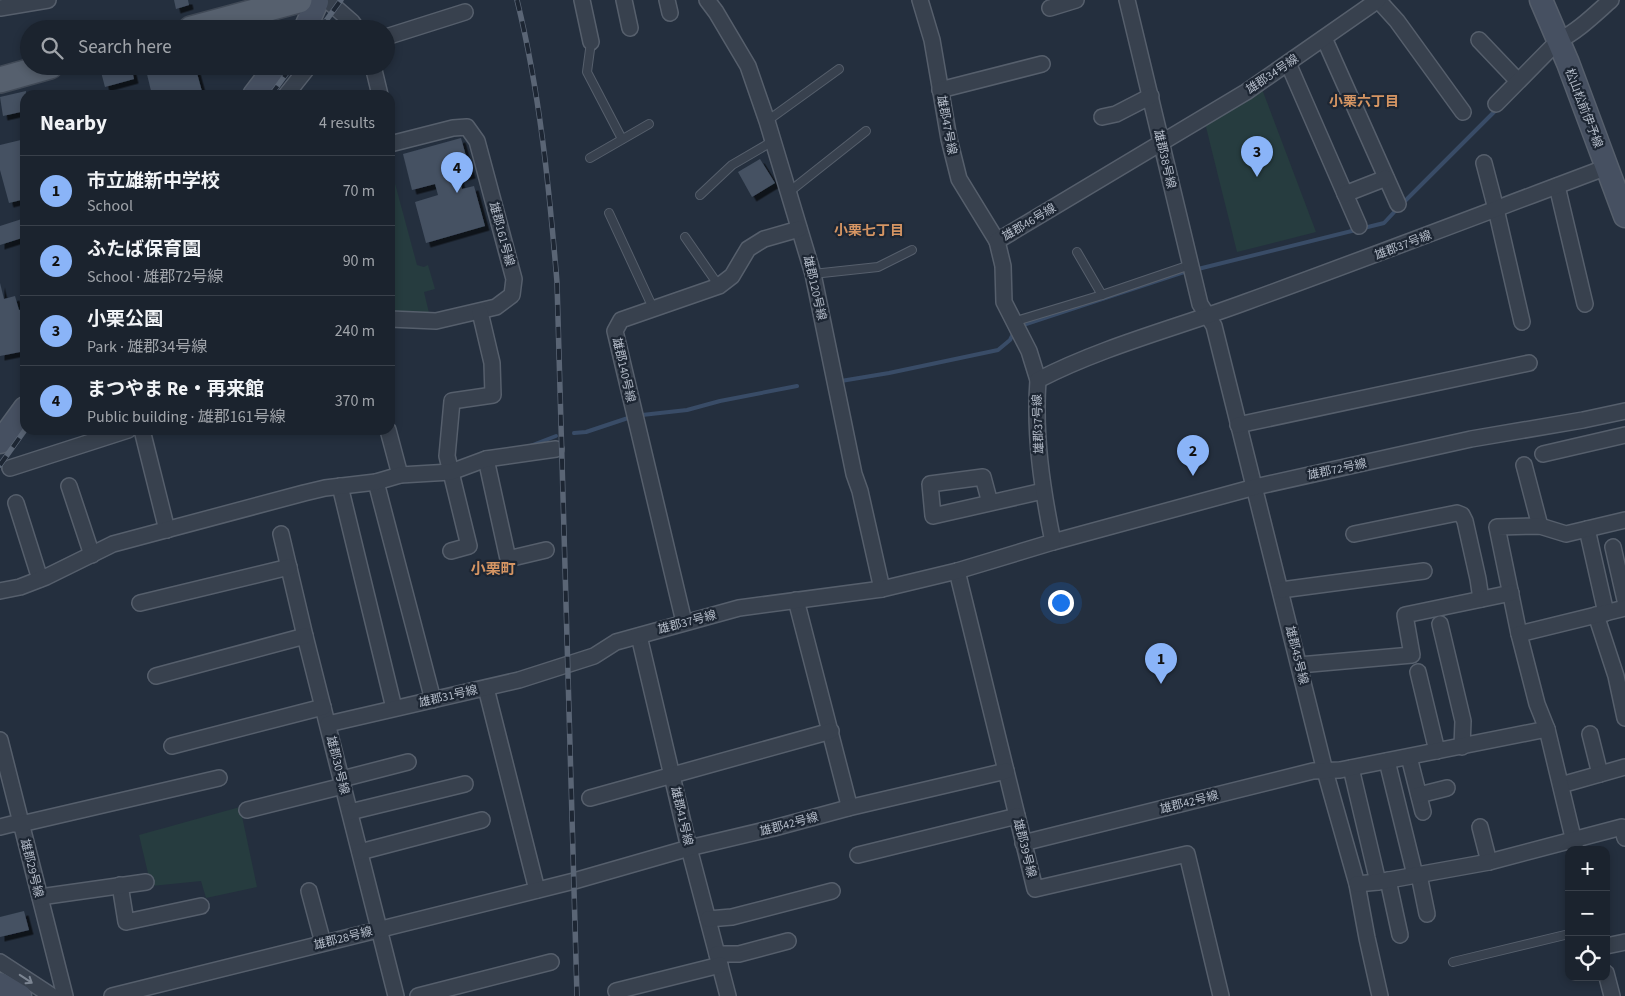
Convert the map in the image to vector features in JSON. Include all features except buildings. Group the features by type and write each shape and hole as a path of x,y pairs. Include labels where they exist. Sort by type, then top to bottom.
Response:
{"main road":[{"name":"松山松前伊予線","path":"1541,0 1625,216"},
{"path":"206,20 243,11 301,10"},
{"path":"217,20 243,11"},
{"path":"228,20 243,11"},
{"path":"0,80 20,74"},
{"path":"258,90 269,75"},
{"path":"0,442 20,415"},
{"path":"0,984 20,996"}],"street":[{"path":"0,8 48,0"},
{"path":"582,0 590,42"},
{"path":"624,0 630,28"},
{"name":"雄郡120号線","path":"707,0 748,66 813,274 854,474 860,491 882,590"},
{"name":"雄郡47号線","path":"920,0 932,40 949,140 959,179 997,241"},
{"path":"1050,8 1076,0"},
{"name":"雄郡38号線","path":"1128,0 1190,265 1200,304 1207,316"},
{"path":"1378,0 1397,21 1463,112"},
{"name":"雄郡34号線","path":"1162,142 1246,92 1324,38 1361,5 1378,0"},
{"path":"1496,104 1558,41 1569,36 1606,2"},
{"path":"301,10 344,20"},
{"path":"395,34 465,12"},
{"path":"1324,38 1398,204"},
{"path":"1479,40 1518,81"},
{"path":"1288,63 1359,226"},
{"path":"940,90 1042,64"},
{"path":"290,90 302,75"},
{"path":"374,75 379,90"},
{"path":"1102,117 1116,114 1150,96"},
{"name":"雄郡161号線","path":"395,138 467,127 477,141 514,279 512,295 496,307 436,321 395,319"},
{"name":"雄郡46号線","path":"1038,380 1029,351 1004,302 1003,266 997,241 1162,142"},
{"path":"1484,163 1522,322"},
{"name":"雄郡37号線","path":"567,664 594,656 616,642 739,608 882,590 957,572 1053,542 1043,491 1037,440 1036,401 1038,380 1103,350 1207,316 1607,168"},
{"path":"1345,194 1386,178"},
{"path":"1557,186 1585,304"},
{"name":"雄郡140号線","path":"684,622 615,331 621,320 719,286 732,276 748,249 764,239 799,229"},
{"path":"451,551 470,546 447,456 452,401 493,395 492,363 480,312"},
{"name":"雄郡45号線","path":"1207,316 1214,326 1325,771 1357,884 1380,996"},
{"path":"1238,425 1530,363"},
{"name":"雄郡72号線","path":"1053,542 1255,487 1471,440 1625,411"},
{"path":"20,455 6,473 114,435"},
{"path":"143,435 167,530"},
{"path":"389,435 400,475"},
{"path":"1543,454 1625,435"},
{"path":"0,591 20,587 40,579 113,544 304,493 376,482 400,475 451,472 486,459 556,449"},
{"path":"486,459 508,559 546,550"},
{"path":"1524,465 1540,526"},
{"path":"376,482 433,700"},
{"path":"69,486 92,555"},
{"path":"340,486 394,708"},
{"path":"990,504 1043,491"},
{"path":"16,504 40,579"},
{"path":"1354,534 1456,513 1462,515 1472,550 1481,599"},
{"path":"1575,845 1547,729 1537,704 1519,634 1497,527 1540,526 1566,534 1625,520"},
{"path":"1588,529 1601,614 1625,718"},
{"name":"雄郡30号線","path":"281,534 304,636 396,996"},
{"path":"1613,547 1625,600"},
{"path":"140,603 289,567"},
{"path":"1280,590 1424,571"},
{"name":"雄郡39号線","path":"957,572 1035,889 1187,854 1222,996"},
{"path":"1299,665 1412,655 1405,615 1510,593"},
{"path":"796,600 831,732 848,800 848,808"},
{"path":"1519,634 1625,608"},
{"path":"1440,624 1463,721 1462,747"},
{"path":"156,676 304,636"},
{"name":"雄郡41号線","path":"639,636 728,996"},
{"name":"雄郡31号線","path":"328,724 519,680 567,664"},
{"path":"1418,672 1437,751"},
{"path":"486,688 537,890"},
{"path":"172,746 323,707"},
{"name":"雄郡42号線","path":"1023,843 1313,771 1351,768 1547,729"},
{"path":"590,798 831,732"},
{"path":"1590,734 1600,774"},
{"name":"雄郡29号線","path":"0,740 5,780 21,824 65,996"},
{"path":"1410,757 1424,812"},
{"path":"1387,761 1427,914"},
{"path":"247,810 408,762"},
{"path":"1561,785 1625,767"},
{"path":"1351,768 1400,935"},
{"name":"雄郡42号線","path":"574,881 690,848 1006,770"},
{"path":"0,827 21,824 220,778"},
{"path":"350,812 465,784"},
{"path":"1419,795 1447,788"},
{"path":"858,856 1017,816"},
{"path":"360,852 482,820"},
{"path":"1357,884 1417,875 1575,845 1622,827 1625,838"},
{"path":"1480,828 1489,862"},
{"name":"雄郡28号線","path":"112,996 574,881"},
{"path":"40,897 146,882"},
{"path":"120,885 126,922 201,906"},
{"path":"308,891 323,943"},
{"path":"708,919 732,916 832,891"},
{"path":"616,991 718,959 788,941"},
{"path":"1610,945 1625,942"},
{"path":"0,962 52,996"},
{"path":"418,996 551,962"},
{"path":"1608,981 1612,996"}],"lane":[{"path":"590,42 587,72 622,139"},
{"path":"767,122 839,69"},
{"path":"590,158 649,124"},
{"path":"788,192 866,131"},
{"path":"700,195 732,165 773,141"},
{"path":"609,213 654,308"},
{"path":"684,237 719,286"},
{"path":"813,274 878,267 912,250"},
{"path":"1077,252 1102,295"},
{"path":"1013,322 1102,295 1190,265"},
{"path":"1453,962 1565,935"}],"green space":[{"path":"1262,89 1316,232 1237,252 1205,123"},
{"path":"395,184 417,265 424,267 428,265 435,289 424,292 430,317 395,315"},
{"path":"240,807 257,887 206,898 201,881 151,886 139,835"}],"waterway":[{"path":"1403,203 1497,109"},
{"path":"1198,269 1384,223 1398,208"},
{"path":"1023,325 1187,271"},
{"path":"841,381 998,350 1010,340 1014,332"},
{"path":"642,415 687,410 720,401 797,386"},
{"path":"574,433 586,432 631,417"},
{"path":"530,446 556,436"}],"railway":[{"path":"327,20 341,0"},
{"path":"517,0 538,105 557,282 577,996"},
{"path":"275,90 285,75"},
{"path":"0,465 21,435"}],"place":[{"name":"小栗公園","path":"1257,177"},
{"name":"まつやま Re・再来館","path":"457,193"},
{"name":"ふたば保育園","path":"1193,476"},
{"name":"市立雄新中学校","path":"1161,684"}],"district":[{"name":"小栗六丁目","path":"1364,101"},
{"name":"小栗七丁目","path":"869,230"},
{"name":"小栗町","path":"493,569"}]}
